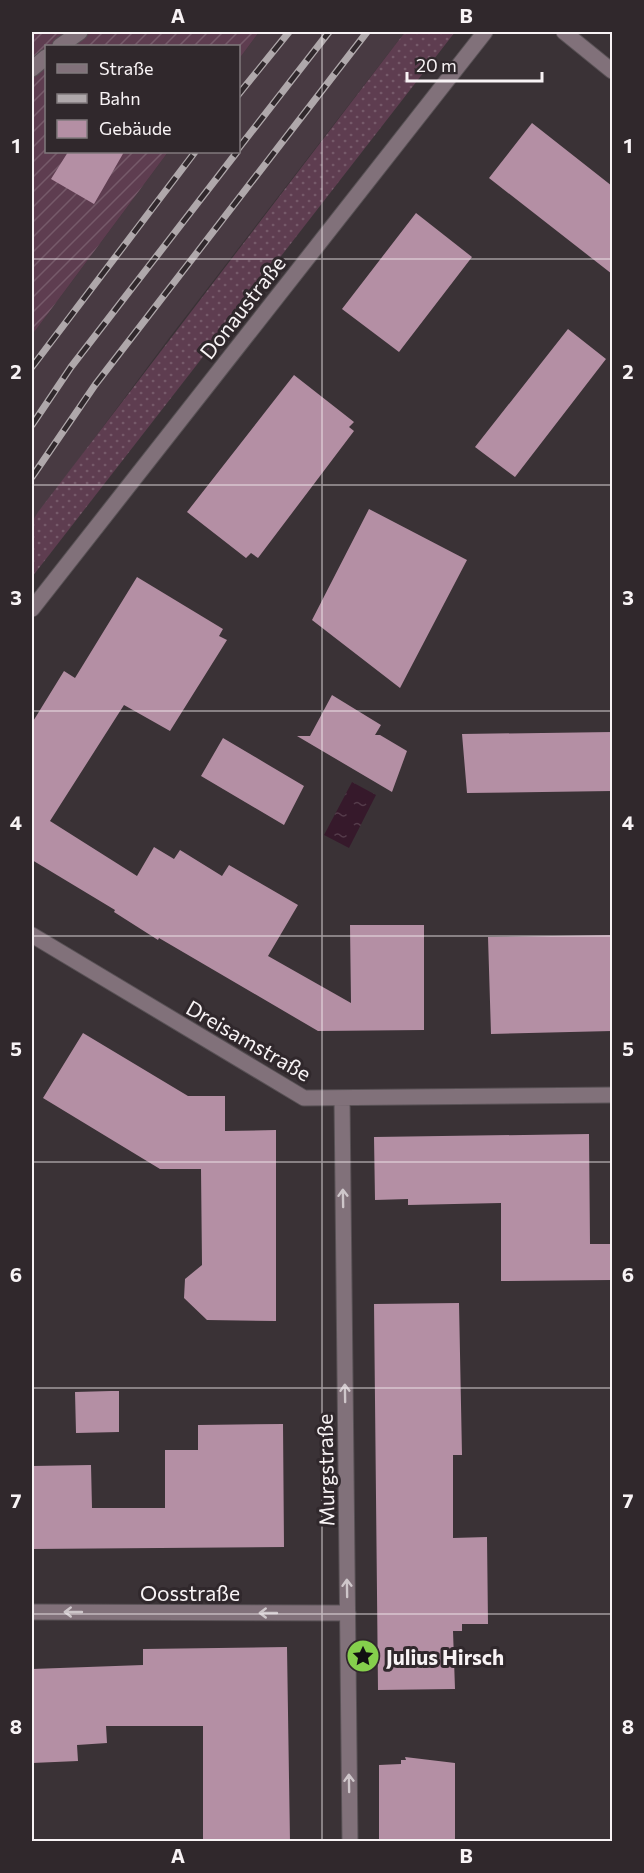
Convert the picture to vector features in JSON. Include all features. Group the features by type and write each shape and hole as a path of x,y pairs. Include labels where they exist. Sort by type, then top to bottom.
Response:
{"street":[{"path":"61,45 80,32"},
{"name":"Donaustraße","path":"32,609 485,32"},
{"path":"564,32 612,71"},
{"path":"32,69 45,58"},
{"name":"Dreisamstraße","path":"32,934 304,1098 612,1095"},
{"name":"Murgstraße","path":"342,1098 350,1842"},
{"name":"Oosstraße","path":"32,1612 348,1613"}],"shaded area":[{"path":"32,32 259,32 240,58 240,45 45,45 45,153 167,153 32,335"},
{"path":"259,32 405,32 170,337 32,522 32,335 167,153 240,153 240,58"},
{"path":"405,32 455,32 32,577 32,522 38,512"}],"water":[{"path":"352,782 376,795 349,848 324,835"}],"building":[{"path":"532,123 612,186 612,274 489,178"},
{"path":"67,153 123,153 94,204 51,179"},
{"path":"416,213 472,257 399,352 342,309"},
{"path":"568,329 606,359 515,477 475,447"},
{"path":"294,375 354,422 349,427 354,431 258,558 251,553 246,558 187,512"},
{"path":"369,509 467,560 400,688 312,620"},
{"path":"137,577 223,629 219,636 227,640 170,731 124,705 50,821 137,876 154,847 174,859 180,850 222,876 229,865 298,905 268,956 351,1003 350,925 424,925 424,1030 318,1031 159,938 158,940 114,912 115,910 32,860 32,723 64,671 75,678"},
{"path":"332,695 381,725 375,735 380,735 407,751 392,792 297,736 310,736"},
{"path":"612,732 612,791 467,793 462,734"},
{"path":"223,738 304,786 284,825 201,776"},
{"path":"612,935 612,1031 491,1034 488,937"},
{"path":"83,1033 188,1096 225,1096 225,1131 276,1130 276,1321 207,1320 184,1298 185,1279 202,1265 201,1169 160,1169 43,1098"},
{"path":"589,1134 590,1244 612,1244 612,1280 501,1281 501,1203 408,1205 408,1199 375,1200 374,1137"},
{"path":"459,1303 462,1455 453,1455 453,1538 487,1537 488,1624 462,1624 462,1631 453,1631 455,1689 378,1690 374,1304"},
{"path":"119,1391 119,1432 76,1433 75,1392"},
{"path":"283,1424 284,1547 32,1549 32,1466 91,1465 92,1508 165,1508 165,1450 198,1450 198,1425"},
{"path":"287,1647 290,1842 203,1842 203,1726 106,1726 107,1743 77,1745 78,1761 32,1763 32,1669 143,1665 143,1649"},
{"path":"405,1757 455,1763 455,1842 379,1842 379,1765 401,1764 401,1760 406,1760"}],"railway":[{"path":"240,93 289,32"},
{"path":"240,146 329,32"},
{"path":"32,477 95,385 367,32"},
{"path":"32,367 194,153"},
{"path":"32,425 71,367 236,153"}],"place":[{"name":"Julius Hirsch","path":"363,1656"}]}
